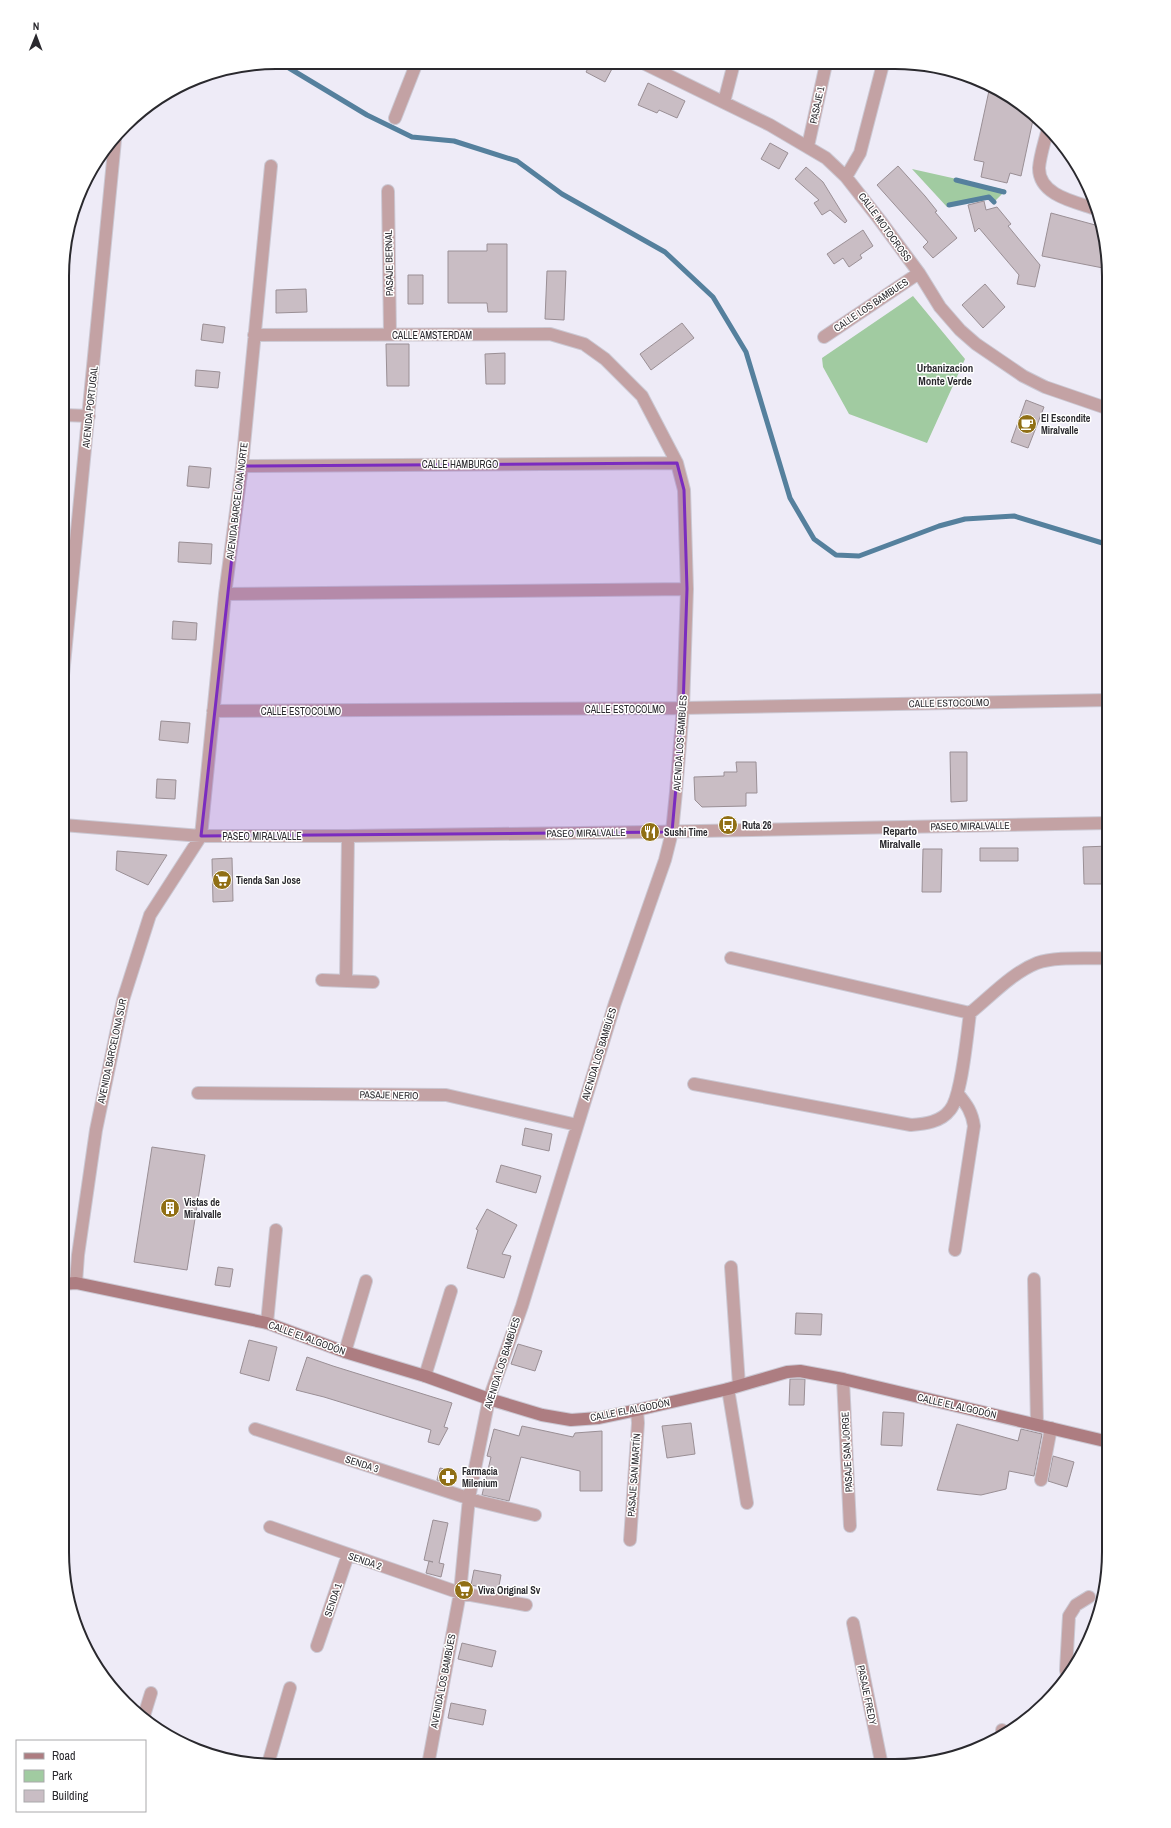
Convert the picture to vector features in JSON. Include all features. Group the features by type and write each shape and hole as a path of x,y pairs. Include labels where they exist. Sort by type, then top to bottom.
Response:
{"street":[{"path":"395,118 414,69"},
{"name":"CALLE MOTOCROSS","path":"655,69 724,102 808,146 826,158 846,177 879,219 918,273 940,307 960,330 1002,363 1023,376 1045,387 1102,407"},
{"path":"724,102 732,69"},
{"name":"PASAJE 1","path":"808,146 825,69"},
{"path":"846,177 860,153 882,69"},
{"path":"1046,135 1039,168 1040,178 1052,192 1061,197 1090,207"},
{"name":"AVENIDA PORTUGAL","path":"69,615 115,145"},
{"name":"AVENIDA BARCELONA NORTE","path":"201,836 225,594 242,466 271,166"},
{"name":"PASAJE BERNAL","path":"388,191 390,335"},
{"name":"CALLE LOS BAMBUES","path":"824,337 918,273"},
{"name":"CALLE AMSTERDAM","path":"254,335 550,334 584,344 605,359"},
{"name":"AVENIDA LOS BAMBÚES","path":"429,1759 460,1592 469,1498 489,1399 522,1306 614,1003 665,860 672,832 683,708 687,588 684,490 677,463 642,396 605,359"},
{"path":"69,415 89,416"},
{"name":"CALLE HAMBURGO","path":"242,466 677,463"},
{"path":"225,594 687,588"},
{"name":"CALLE ESTOCOLMO","path":"213,711 683,708 1102,700"},
{"name":"PASEO MIRALVALLE","path":"69,825 201,836 348,836 672,832 1102,823"},
{"name":"AVENIDA BARCELONA SUR","path":"76,1282 78,1255 96,1130 123,1000 150,915 201,836"},
{"path":"346,981 348,836"},
{"path":"731,958 970,1013"},
{"path":"694,1084 911,1125 925,1124 939,1120 950,1110 958,1094 970,1013 1022,971 1039,963 1061,960 1102,958"},
{"path":"322,980 373,982"},
{"name":"PASAJE NERIO","path":"198,1093 446,1095 577,1124"},
{"path":"955,1250 974,1126 973,1116 969,1107 958,1094"},
{"path":"267,1323 276,1230"},
{"path":"730,1267 733,1387 747,1503"},
{"path":"1034,1278 1037,1425"},
{"path":"345,1352 366,1281"},
{"name":"CALLE EL ALGODÓN","path":"69,1283 76,1282 267,1323 345,1352 425,1376 489,1399 542,1415 571,1420 599,1418 637,1410 733,1387 787,1372 800,1371 843,1379 1102,1440"},
{"path":"425,1376 451,1291"},
{"name":"PASAJE SAN JORGE","path":"843,1379 850,1526"},
{"name":"PASAJE SAN MARTÍN","path":"630,1540 638,1423 637,1410"},
{"path":"1041,1480 1051,1428"},
{"name":"SENDA 3","path":"255,1429 469,1498 535,1515"},
{"name":"SENDA 2","path":"270,1527 348,1555 460,1592 526,1605"},
{"name":"SENDA 1","path":"317,1646 348,1555"},
{"path":"1066,1668 1069,1616 1076,1605 1090,1597"},
{"name":"PASAJE FREDY","path":"852,1623 881,1759"},
{"path":"269,1759 290,1688"},
{"path":"145,1712 151,1693"}],"highlighted area":[{"path":"677,463 684,490 687,589 683,708 672,832 201,836 242,466"}],"green space":[{"path":"912,169 1006,190 993,203 989,198 947,207"},
{"path":"913,296 965,359 927,443 849,414 823,367 822,358"}],"building":[{"path":"588,69 612,69 605,82 586,72"},
{"path":"648,83 685,101 677,118 659,110 657,113 638,105"},
{"path":"989,91 1033,121 1021,176 1010,173 1007,183 981,177 984,162 974,160"},
{"path":"770,143 788,153 779,169 761,159"},
{"path":"898,166 925,196 937,211 935,212 957,238 933,258 923,247 928,242 877,185"},
{"path":"806,167 823,182 847,221 845,223 830,210 822,215 814,203 819,200 795,179"},
{"path":"984,201 986,210 997,207 1011,224 1008,226 1040,265 1035,287 1017,284 1019,275 979,228 975,232 968,205"},
{"path":"1051,213 1096,225 1102,268 1042,256"},
{"path":"863,230 873,246 860,255 862,258 849,267 843,258 834,264 827,254"},
{"path":"487,244 507,244 507,312 488,312 487,303 448,303 448,251 487,251"},
{"path":"547,271 566,271 564,320 545,319"},
{"path":"408,275 423,275 423,304 408,304"},
{"path":"985,284 1005,307 983,328 962,305"},
{"path":"306,289 307,312 276,313 276,290"},
{"path":"682,323 694,338 651,370 640,354"},
{"path":"203,324 225,327 223,343 201,340"},
{"path":"386,344 409,344 409,386 387,386"},
{"path":"505,353 505,384 486,384 485,354"},
{"path":"196,370 220,372 218,388 195,386"},
{"name":"El Escondite Miralvalle","path":"1026,400 1044,407 1028,448 1011,442"},
{"path":"189,466 211,468 209,488 187,486"},
{"path":"179,542 212,544 211,564 178,562"},
{"path":"173,621 197,623 196,640 172,639"},
{"path":"161,721 190,723 188,743 159,740"},
{"path":"950,752 967,752 967,801 951,802"},
{"path":"736,762 756,762 757,793 746,793 746,806 702,807 695,800 694,777 724,776 724,772 737,772"},
{"path":"157,779 176,780 175,799 156,798"},
{"path":"1102,846 1102,884 1084,884 1083,847"},
{"path":"980,848 1018,848 1018,861 980,861"},
{"path":"923,849 942,849 941,892 922,892"},
{"path":"117,851 167,855 148,885 116,870"},
{"name":"Tienda San Jose","path":"232,858 233,901 213,902 212,859"},
{"path":"525,1128 552,1134 549,1151 522,1145"},
{"name":"Vistas de Miralvalle","path":"152,1147 205,1155 187,1270 134,1262"},
{"path":"501,1165 541,1176 536,1193 496,1182"},
{"path":"487,1209 517,1225 502,1254 511,1256 504,1278 467,1268 478,1230 476,1229"},
{"path":"218,1267 233,1269 230,1287 215,1285"},
{"path":"796,1313 822,1314 821,1335 795,1334"},
{"path":"249,1340 277,1347 269,1381 240,1373"},
{"path":"518,1344 542,1351 535,1371 511,1364"},
{"path":"307,1357 452,1403 444,1427 448,1428 439,1445 428,1442 431,1430 324,1397 296,1390"},
{"path":"790,1379 805,1379 804,1405 789,1405"},
{"path":"883,1412 904,1413 902,1446 881,1445"},
{"path":"691,1423 695,1454 667,1458 662,1426"},
{"path":"957,1424 1018,1441 1021,1429 1042,1434 1034,1476 1009,1471 1006,1489 981,1495 937,1490"},
{"path":"522,1426 573,1437 575,1433 602,1431 602,1491 580,1491 580,1471 521,1457 509,1501 482,1495 491,1457 487,1456 494,1429 519,1436"},
{"path":"1053,1456 1074,1462 1067,1487 1048,1481"},
{"path":"440,1468 454,1471 451,1485 437,1480"},
{"path":"433,1520 448,1523 439,1563 444,1564 441,1577 426,1573 429,1561 424,1560"},
{"path":"474,1570 501,1575 498,1591 471,1585"},
{"path":"462,1643 496,1651 492,1667 458,1659"},
{"path":"451,1703 486,1710 483,1725 448,1718"}],"waterway":[{"path":"291,69 367,115 412,137 454,141 517,161 562,194 665,252 713,297 746,352 790,498 814,539 836,555 859,556 939,526 965,519 1014,516 1102,543"},
{"path":"956,180 1004,192"},
{"path":"949,205 989,197 994,202"}],"place":[{"name":"El Escondite Miralvalle","path":"1027,424"},
{"name":"Ruta 26","path":"728,825"},
{"name":"Sushi Time","path":"650,832"},
{"name":"Tienda San Jose","path":"222,880"},
{"name":"Vistas de Miralvalle","path":"170,1208"},
{"name":"Farmacia Milenium","path":"448,1477"},
{"name":"Viva Original Sv","path":"464,1590"}],"district":[{"name":"Urbanizacion Monte Verde","path":"945,374"},
{"name":"Reparto Miralvalle","path":"900,837"}]}
